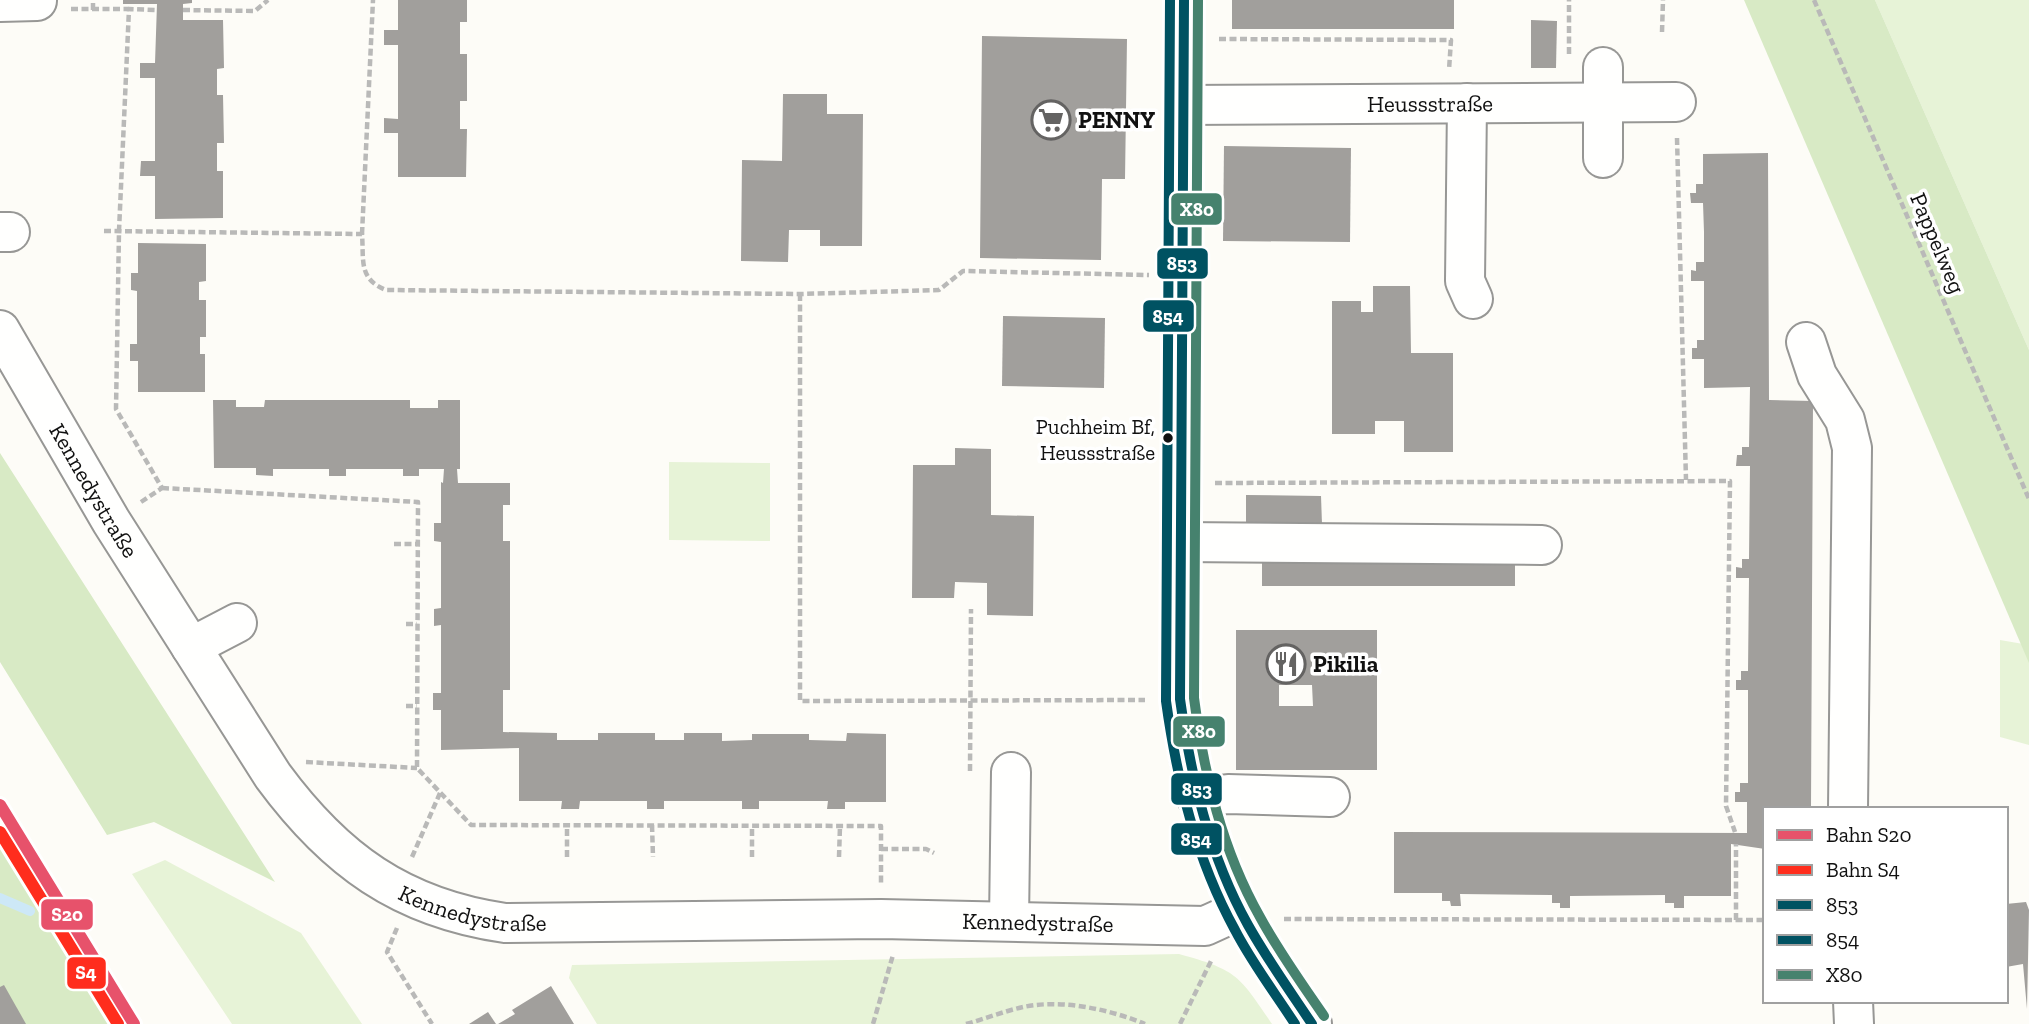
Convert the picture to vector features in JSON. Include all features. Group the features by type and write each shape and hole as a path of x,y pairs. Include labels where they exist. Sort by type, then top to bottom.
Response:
{"street":[{"path":"0,2 37,1"},
{"path":"1182,5 1185,276 1180,699 1197,797 1245,920 1312,1024"},
{"path":"1603,85 1603,158"},
{"name":"Heussstraße","path":"1183,105 1457,103 1603,85 1676,102"},
{"path":"1457,103 1465,281 1472,299"},
{"name":"Kennedystraße","path":"0,330 111,522 273,776 299,811 329,843 397,892 471,918 505,923 891,920 1205,926 1245,920"},
{"path":"1806,342 1817,375 1845,420 1852,448 1847,807"},
{"path":"1180,542 1542,545"},
{"path":"191,647 237,623"},
{"path":"1009,921 1011,772"},
{"path":"1197,797 1228,794 1330,797"},
{"path":"1853,1003 1853,1024"}],"path":[{"path":"93,0 93,10"},
{"path":"183,10 255,11 268,0"},
{"path":"373,0 362,233 365,273 372,285 386,290 800,294 939,289 963,271 1185,276"},
{"path":"1662,32 1664,0"},
{"name":"Pappelweg","path":"1814,0 2029,499"},
{"path":"1182,5 1211,20 1213,39 1451,40 1457,103"},
{"path":"157,10 129,9 119,231 116,409 162,488"},
{"path":"1676,102 1686,480"},
{"path":"104,231 362,233"},
{"path":"800,294 800,701 1180,699"},
{"path":"111,522 162,488 418,502 417,768 471,825 881,826 881,849 891,920 873,1024"},
{"path":"394,544 417,544"},
{"path":"970,771 971,609"},
{"path":"407,624 417,624"},
{"path":"406,706 417,706"},
{"path":"273,776 294,761 417,768"},
{"path":"432,1024 387,952 401,917 389,906 440,793"},
{"path":"567,825 567,858"},
{"path":"652,825 653,857"},
{"path":"752,826 752,857"},
{"path":"839,857 840,826"},
{"path":"1736,844 1736,920"},
{"path":"881,849 926,849 934,853"},
{"path":"1245,920 1763,920"},
{"path":"1180,1024 1219,945 1205,926"},
{"path":"966,1024 1022,1007 1059,1005 1095,1009 1145,1024"}],"green space":[{"path":"1744,0 1875,0 2029,350 2029,663"},
{"path":"1875,0 2029,0 2029,350"},
{"path":"0,453 275,882 154,822 107,835 0,662"},
{"path":"669,462 770,463 770,541 669,540"},
{"path":"2000,640 2029,645 2029,745 2000,737"},
{"path":"0,840 111,1024 0,1024"},
{"path":"165,860 301,933 362,1024 232,1024 132,874"},
{"path":"1179,954 1213,965 1235,977 1252,995 1272,1024 597,1024 569,978 572,965"}],"building":[{"path":"123,0 192,0 192,3 183,4 183,20 223,20 224,68 217,69 217,95 223,95 224,143 217,143 217,171 223,171 223,218 155,219 155,176 140,176 141,161 155,161 155,78 140,78 140,63 155,63 157,4 123,4"},
{"path":"398,0 467,0 467,22 460,22 460,54 467,54 467,101 460,101 460,129 467,129 466,177 398,177 398,133 384,133 384,118 398,119 398,45 384,45 384,30 398,30"},
{"path":"1232,0 1454,0 1454,29 1232,29"},
{"path":"1531,20 1557,21 1556,68 1531,68"},
{"path":"982,36 1127,39 1125,179 1102,179 1101,260 980,258"},
{"path":"783,94 827,94 827,114 863,114 862,246 820,246 820,230 789,230 788,262 741,261 742,160 782,161"},
{"path":"1224,146 1351,148 1350,242 1223,241"},
{"path":"1768,153 1769,400 1813,401 1811,807 1763,807 1763,849 1731,844 1731,896 1684,896 1684,908 1674,908 1674,903 1665,903 1665,895 1570,896 1570,908 1560,908 1560,903 1552,903 1552,895 1460,894 1461,906 1451,906 1450,901 1442,901 1442,893 1394,893 1394,832 1747,833 1747,802 1735,802 1735,792 1740,792 1740,783 1748,783 1748,690 1736,690 1736,680 1741,680 1741,671 1748,671 1749,578 1736,578 1736,567 1742,568 1742,559 1749,559 1750,466 1736,466 1737,455 1742,455 1742,447 1749,447 1750,387 1704,388 1704,359 1692,359 1692,348 1697,348 1697,340 1704,340 1704,281 1691,281 1691,270 1696,271 1696,262 1704,262 1703,203 1691,203 1690,193 1696,193 1696,184 1703,184 1703,154"},
{"path":"138,243 206,244 206,281 199,282 199,300 206,300 206,337 200,337 200,354 205,354 205,392 138,392 138,361 130,361 130,344 137,344 137,291 131,290 131,273 138,273"},
{"path":"1373,286 1410,286 1411,353 1453,353 1453,452 1404,452 1404,421 1375,421 1375,434 1332,434 1332,301 1361,301 1361,312 1373,312"},
{"path":"1003,316 1105,318 1104,388 1002,386"},
{"path":"213,400 236,400 236,407 264,407 265,400 410,400 410,408 438,408 438,400 460,400 458,483 510,483 510,505 503,505 503,541 510,541 510,690 503,690 503,732 557,733 557,740 598,740 598,733 655,733 655,740 684,740 684,733 722,733 722,741 752,740 752,734 809,734 809,740 846,741 847,733 886,734 886,802 845,802 845,809 827,809 828,801 759,801 759,809 742,809 742,801 664,801 664,809 647,809 647,801 580,801 579,809 561,809 562,801 519,801 519,748 441,750 441,710 433,710 433,693 441,693 441,625 434,626 434,609 441,608 441,542 434,541 434,523 441,523 441,482 443,483 444,469 419,469 419,476 403,476 403,469 346,469 346,476 329,476 329,469 273,469 273,476 256,475 256,468 214,468"},
{"path":"955,448 991,449 991,515 1034,516 1033,616 987,615 987,583 955,582 954,598 912,598 913,465 955,465"},
{"path":"1246,495 1321,496 1322,524 1246,524"},
{"path":"1515,557 1515,586 1262,586 1262,558"},
{"path":"1236,630 1377,630 1377,770 1236,770","holes":["1279,685 1312,685 1313,706 1279,706"]},
{"path":"2026,902 2029,910 2027,1009 2023,964 2008,967 2008,904"},
{"path":"4,985 26,1024 0,1024 0,987"},
{"path":"551,986 574,1024 498,1024 515,1014 512,1010"},
{"path":"488,1012 496,1024 469,1024"}],"waterway":[{"path":"0,898 30,911"}],"rail line":[{"name":"S20","path":"0,805 134,1024"},
{"name":"S4","path":"0,832 118,1024"}],"transit line":[{"name":"854","path":"1170,0 1166,701 1182,789 1209,875 1242,942 1295,1024"},
{"name":"853","path":"1184,0 1180,699 1196,786 1222,871 1255,938 1312,1024"},
{"name":"X80","path":"1198,0 1194,698 1209,783 1235,865 1267,930 1324,1016"}],"place":[{"name":"PENNY","path":"1051,120"},
{"name":"Puchheim Bf, Heussstraße","path":"1168,438"},
{"name":"Pikilia","path":"1286,664"}]}
